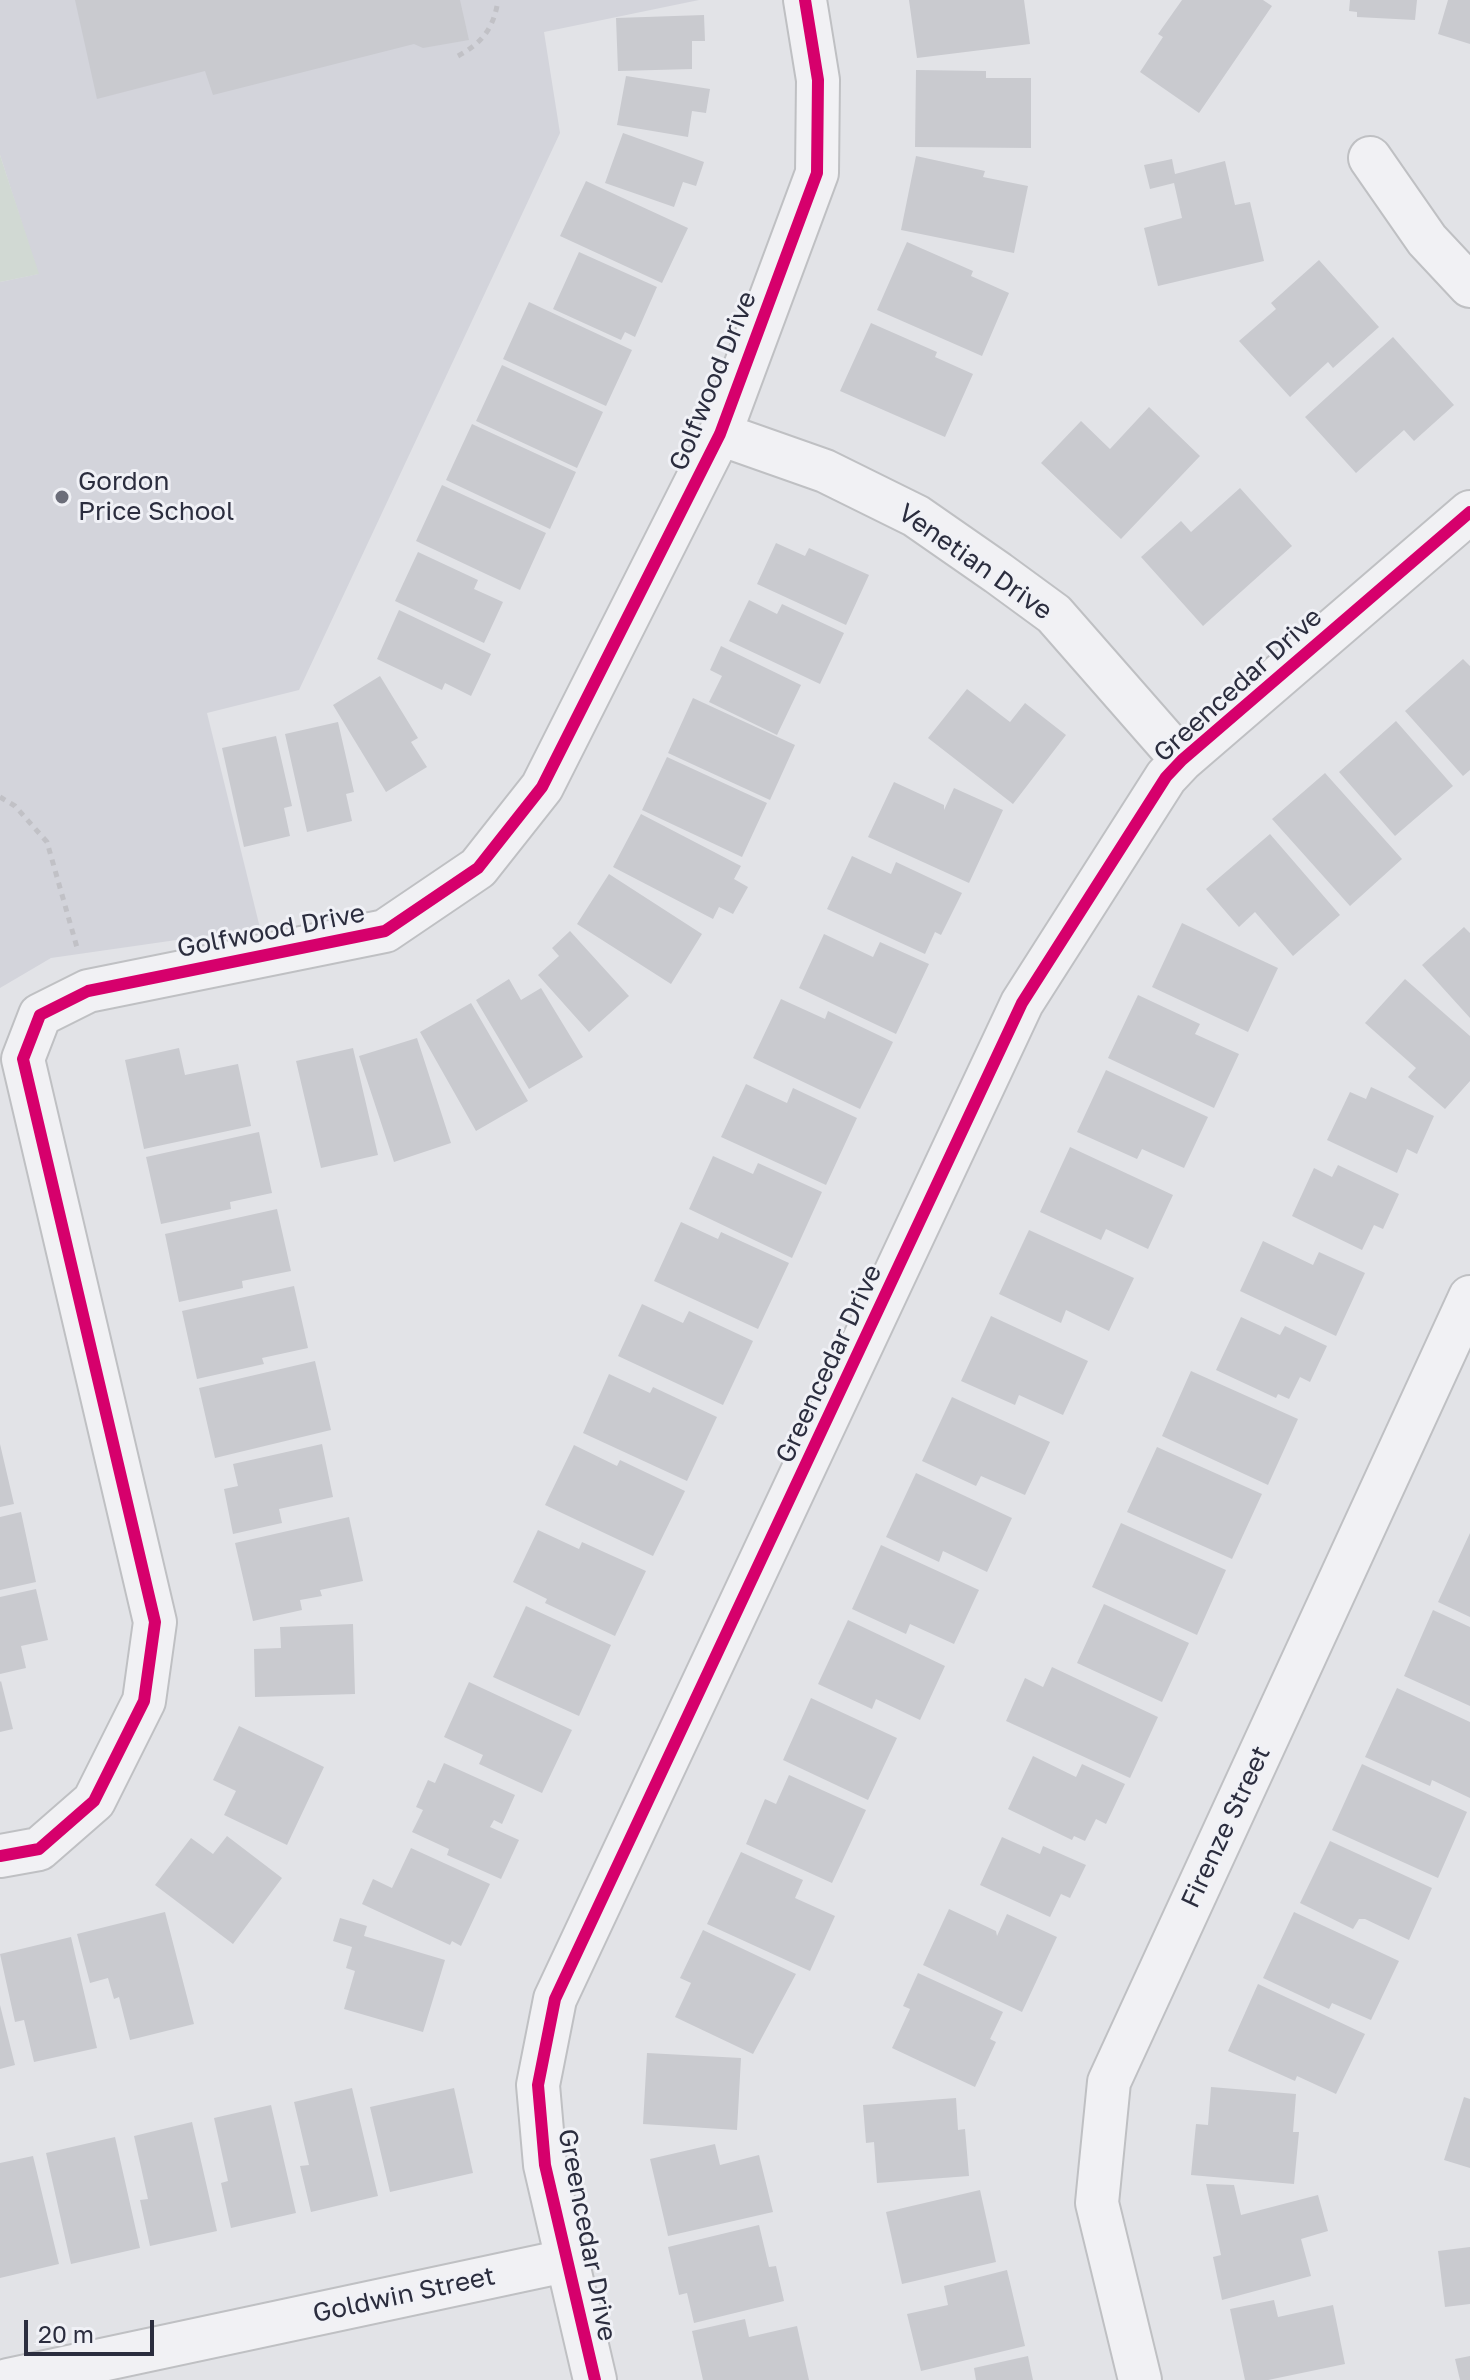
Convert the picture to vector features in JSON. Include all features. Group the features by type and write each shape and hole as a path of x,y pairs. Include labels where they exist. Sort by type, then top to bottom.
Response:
{"street":[{"name":"Golfwood Drive","path":"0,1856 39,1849 94,1801 144,1701 155,1622 23,1059 40,1015 88,991 385,931 478,868 542,787 720,434 817,173 818,80 805,0"},
{"path":"1370,158 1427,240 1470,286"},
{"name":"Venetian Drive","path":"720,434 825,471 916,516 998,573 1054,614 1182,760"},
{"name":"Greencedar Drive","path":"595,2380 545,2165 538,2085 555,1999 1022,1003 1166,777 1470,512"},
{"name":"Firenze Street","path":"1140,2380 1097,2203 1109,2082 1470,1297"},
{"name":"Goldwin Street","path":"8,2380 565,2261"}],"path":[{"path":"458,56 474,47 487,34 496,17 498,0"},
{"path":"0,797 15,806 47,842 88,991"}],"shaded area":[{"path":"0,0 699,0 544,32 560,133 299,690 207,713 260,928 51,958 0,988 0,282 38,274 0,155"},
{"path":"0,155 39,274 0,282"}],"building":[{"path":"75,0 460,0 469,40 423,48 414,44 213,95 205,71 97,99"},
{"path":"909,0 1024,0 1030,44 917,58"},
{"path":"1182,0 1263,0 1272,6 1199,113 1140,72 1163,37 1158,34"},
{"path":"1350,0 1417,0 1415,20 1357,17 1357,12 1349,11"},
{"path":"1448,0 1470,0 1470,44 1438,34"},
{"path":"704,15 705,41 692,41 692,69 618,71 616,18"},
{"path":"916,70 986,71 986,78 1031,78 1031,148 915,147"},
{"path":"626,76 710,89 706,113 692,111 688,137 617,125"},
{"path":"623,133 704,162 696,186 683,182 674,207 605,183"},
{"path":"916,156 985,171 983,177 1028,186 1014,253 901,230"},
{"path":"1172,159 1175,174 1225,161 1235,205 1250,202 1264,261 1158,286 1144,228 1182,218 1174,183 1150,189 1144,165"},
{"path":"586,181 688,228 662,283 560,236"},
{"path":"907,242 973,271 971,276 1009,293 982,356 877,310"},
{"path":"579,252 657,287 635,337 625,332 621,340 553,309"},
{"path":"1319,260 1379,327 1333,368 1328,362 1290,397 1239,341 1276,309 1271,303"},
{"path":"529,302 632,350 606,406 503,359"},
{"path":"871,323 937,352 935,357 973,374 945,437 840,391"},
{"path":"1393,337 1454,405 1414,441 1404,430 1356,473 1305,417"},
{"path":"502,365 603,412 577,468 476,421"},
{"path":"1149,407 1200,456 1121,539 1041,463 1081,421 1110,449"},
{"path":"472,424 576,472 550,529 446,480"},
{"path":"442,485 546,533 520,590 416,541"},
{"path":"1240,488 1292,546 1203,626 1141,557 1181,521 1191,532"},
{"path":"776,543 805,556 809,548 869,575 846,625 757,584"},
{"path":"418,552 478,580 474,589 503,602 484,643 395,601"},
{"path":"749,600 777,614 782,604 844,633 820,684 729,641"},
{"path":"399,610 491,654 471,696 445,683 442,690 377,659"},
{"path":"721,646 801,685 777,735 709,702 722,676 710,670"},
{"path":"1463,659 1470,666 1470,770 1463,776 1405,711"},
{"path":"380,676 418,738 411,742 427,767 386,792 333,705"},
{"path":"967,689 1010,722 1025,703 1066,735 1013,804 928,738"},
{"path":"693,698 795,745 770,800 668,753"},
{"path":"1396,721 1453,786 1395,836 1339,772"},
{"path":"338,722 354,792 346,794 352,821 307,832 285,734"},
{"path":"276,736 292,806 284,808 290,836 244,847 222,748"},
{"path":"667,757 767,803 742,857 642,810"},
{"path":"1325,773 1402,859 1350,906 1272,819"},
{"path":"894,782 944,805 944,810 954,788 1003,810 969,883 868,837"},
{"path":"641,814 741,866 734,879 748,887 733,914 719,907 713,919 613,867"},
{"path":"1270,834 1340,915 1293,956 1255,912 1239,927 1206,889"},
{"path":"852,856 891,874 896,862 962,893 941,935 935,932 925,954 827,909"},
{"path":"609,874 702,934 671,984 577,924"},
{"path":"1182,923 1278,968 1248,1032 1152,987"},
{"path":"1464,927 1470,933 1470,1018 1422,965"},
{"path":"570,931 629,996 589,1032 538,975 559,956 552,948"},
{"path":"824,934 873,957 880,942 929,964 896,1034 799,988"},
{"path":"509,979 521,1000 541,988 583,1057 529,1089 476,1000"},
{"path":"1405,979 1470,1036 1470,1081 1445,1109 1408,1077 1416,1068 1365,1023"},
{"path":"1138,995 1200,1024 1195,1034 1239,1054 1214,1108 1108,1058"},
{"path":"781,999 825,1019 828,1011 893,1042 860,1109 753,1058"},
{"path":"471,1003 528,1101 476,1131 420,1032"},
{"path":"417,1038 451,1143 394,1162 359,1056"},
{"path":"179,1048 185,1075 238,1064 251,1126 144,1149 125,1060"},
{"path":"353,1048 378,1155 321,1168 296,1061"},
{"path":"1106,1070 1208,1117 1184,1168 1142,1149 1137,1159 1077,1132"},
{"path":"746,1084 787,1103 793,1088 857,1118 826,1185 721,1137"},
{"path":"1371,1087 1434,1116 1417,1154 1407,1149 1397,1173 1327,1140 1350,1092 1366,1099"},
{"path":"259,1132 272,1193 230,1202 231,1209 161,1224 146,1157"},
{"path":"1070,1147 1173,1195 1148,1249 1106,1229 1101,1240 1040,1212"},
{"path":"713,1156 753,1174 758,1163 822,1192 792,1258 689,1209"},
{"path":"1338,1165 1399,1194 1383,1229 1374,1225 1362,1250 1292,1216 1314,1168 1332,1177"},
{"path":"277,1209 291,1271 242,1281 243,1288 179,1302 165,1234"},
{"path":"681,1222 718,1239 721,1232 789,1263 758,1329 654,1281"},
{"path":"1029,1230 1134,1278 1109,1331 1066,1310 1061,1323 999,1294"},
{"path":"1263,1241 1313,1265 1319,1252 1365,1273 1336,1336 1240,1291"},
{"path":"294,1286 308,1348 262,1358 264,1364 197,1379 182,1311"},
{"path":"642,1304 683,1323 689,1311 753,1341 723,1405 618,1356"},
{"path":"991,1316 1088,1361 1063,1415 1019,1395 1015,1405 961,1381"},
{"path":"1241,1317 1280,1335 1285,1326 1327,1346 1310,1382 1300,1377 1289,1399 1278,1394 1276,1398 1216,1370"},
{"path":"315,1361 331,1430 215,1458 199,1388"},
{"path":"1191,1371 1298,1419 1268,1485 1162,1436"},
{"path":"609,1374 650,1393 653,1387 717,1417 687,1481 583,1433"},
{"path":"952,1397 1050,1442 1025,1495 981,1476 976,1486 922,1461"},
{"path":"0,1444 14,1504 0,1507"},
{"path":"322,1444 333,1497 279,1509 282,1523 233,1534 224,1489 238,1486 233,1464"},
{"path":"574,1445 617,1466 620,1460 685,1491 653,1556 545,1505"},
{"path":"1157,1447 1262,1494 1232,1559 1127,1512"},
{"path":"916,1473 1012,1518 987,1572 943,1551 939,1562 886,1537"},
{"path":"21,1512 36,1582 0,1590 0,1517"},
{"path":"349,1517 363,1581 320,1590 322,1596 300,1600 302,1610 253,1621 235,1543"},
{"path":"1121,1523 1226,1570 1197,1635 1092,1587"},
{"path":"538,1530 579,1549 582,1542 646,1571 615,1636 545,1603 547,1599 513,1582"},
{"path":"1470,1533 1470,1617 1438,1602"},
{"path":"881,1545 979,1590 954,1644 910,1624 906,1634 852,1609"},
{"path":"36,1589 48,1640 21,1646 26,1668 0,1674 0,1597"},
{"path":"1104,1604 1189,1643 1162,1702 1077,1663"},
{"path":"526,1606 611,1645 579,1716 493,1677"},
{"path":"1433,1610 1470,1627 1470,1706 1404,1676"},
{"path":"848,1620 945,1666 920,1720 876,1699 872,1709 818,1684"},
{"path":"353,1624 355,1694 255,1697 254,1649 281,1648 280,1627"},
{"path":"1052,1667 1158,1717 1130,1778 1006,1721 1025,1678 1043,1687"},
{"path":"0,1682 13,1729 0,1732"},
{"path":"469,1682 572,1730 542,1793 479,1764 483,1755 444,1737"},
{"path":"1397,1688 1470,1722 1470,1798 1432,1780 1430,1786 1365,1757"},
{"path":"811,1698 897,1738 868,1800 783,1760"},
{"path":"239,1726 324,1767 287,1845 224,1815 236,1791 213,1780"},
{"path":"1033,1756 1076,1777 1082,1764 1125,1784 1106,1824 1096,1819 1085,1841 1074,1836 1072,1840 1008,1809"},
{"path":"444,1763 515,1795 502,1824 494,1820 490,1827 519,1840 501,1879 447,1855 449,1849 412,1832 423,1810 416,1807 428,1780 435,1783"},
{"path":"1362,1764 1467,1812 1438,1878 1332,1830"},
{"path":"789,1775 866,1810 832,1883 746,1844 765,1799 776,1804"},
{"path":"227,1836 282,1878 233,1944 155,1885 191,1838 213,1854"},
{"path":"1002,1837 1040,1854 1043,1846 1086,1865 1070,1898 1061,1894 1050,1917 980,1885"},
{"path":"1330,1841 1432,1888 1409,1940 1365,1919 1359,1919 1353,1929 1300,1903"},
{"path":"411,1848 490,1884 461,1946 452,1941 450,1945 362,1904 373,1879 392,1888"},
{"path":"741,1852 803,1880 795,1898 835,1916 810,1971 707,1924"},
{"path":"949,1909 996,1931 997,1936 1007,1914 1057,1937 1022,2012 923,1965"},
{"path":"165,1912 194,2024 130,2040 119,1997 114,1999 108,1978 90,1983 77,1934"},
{"path":"1294,1912 1399,1961 1371,2020 1332,2003 1329,2009 1263,1978"},
{"path":"340,1918 367,1926 364,1936 445,1960 423,2032 344,2009 355,1971 346,1968 352,1947 333,1941"},
{"path":"703,1930 796,1974 753,2054 675,2017 691,1983 680,1978"},
{"path":"71,1937 97,2048 34,2062 24,2020 15,2022 0,1954"},
{"path":"918,1973 1003,2012 990,2039 996,2042 975,2087 892,2048 910,2009 903,2006"},
{"path":"1258,1984 1365,2034 1336,2094 1297,2076 1295,2081 1228,2051"},
{"path":"0,2005 15,2065 0,2069"},
{"path":"647,2053 741,2058 737,2130 643,2124"},
{"path":"1211,2087 1296,2094 1293,2132 1299,2132 1294,2184 1191,2175 1196,2124 1208,2125"},
{"path":"352,2088 378,2196 311,2212 300,2166 309,2165 294,2102"},
{"path":"454,2088 473,2173 390,2192 370,2107"},
{"path":"1464,2097 1470,2099 1470,2168 1444,2160"},
{"path":"956,2098 958,2130 965,2129 969,2176 877,2183 874,2142 866,2143 863,2105"},
{"path":"271,2105 296,2213 231,2228 221,2183 228,2181 214,2118"},
{"path":"192,2122 217,2231 150,2246 140,2200 148,2199 134,2136"},
{"path":"115,2137 140,2248 71,2264 46,2153"},
{"path":"715,2144 720,2165 759,2155 773,2212 668,2236 650,2159"},
{"path":"33,2156 59,2264 0,2278 0,2163"},
{"path":"1206,2184 1234,2185 1241,2215 1318,2195 1328,2231 1301,2239 1311,2276 1222,2300 1213,2257 1221,2255"},
{"path":"980,2190 996,2262 902,2284 886,2212"},
{"path":"759,2225 769,2267 776,2266 784,2301 694,2323 687,2293 679,2295 668,2247"},
{"path":"1470,2247 1470,2304 1445,2307 1438,2251"},
{"path":"1007,2270 1025,2346 921,2371 907,2314 948,2305 944,2286"},
{"path":"1274,2300 1278,2317 1333,2305 1345,2364 1268,2380 1245,2380 1230,2309"},
{"path":"745,2319 749,2337 797,2326 809,2380 703,2380 692,2331"},
{"path":"1028,2356 1033,2380 976,2380 974,2368"},
{"path":"1470,2356 1470,2380 1460,2380 1455,2359"}],"cycle path":[{"path":"0,1856 39,1849 94,1801 144,1701 155,1622 23,1059 40,1015 88,991 385,931 478,868 542,787 720,434 817,173 818,80 805,0"},
{"path":"595,2380 545,2165 538,2085 555,1999 1022,1003 1166,777 1470,512"}],"place":[{"name":"Gordon Price School","path":"62,497"}]}
